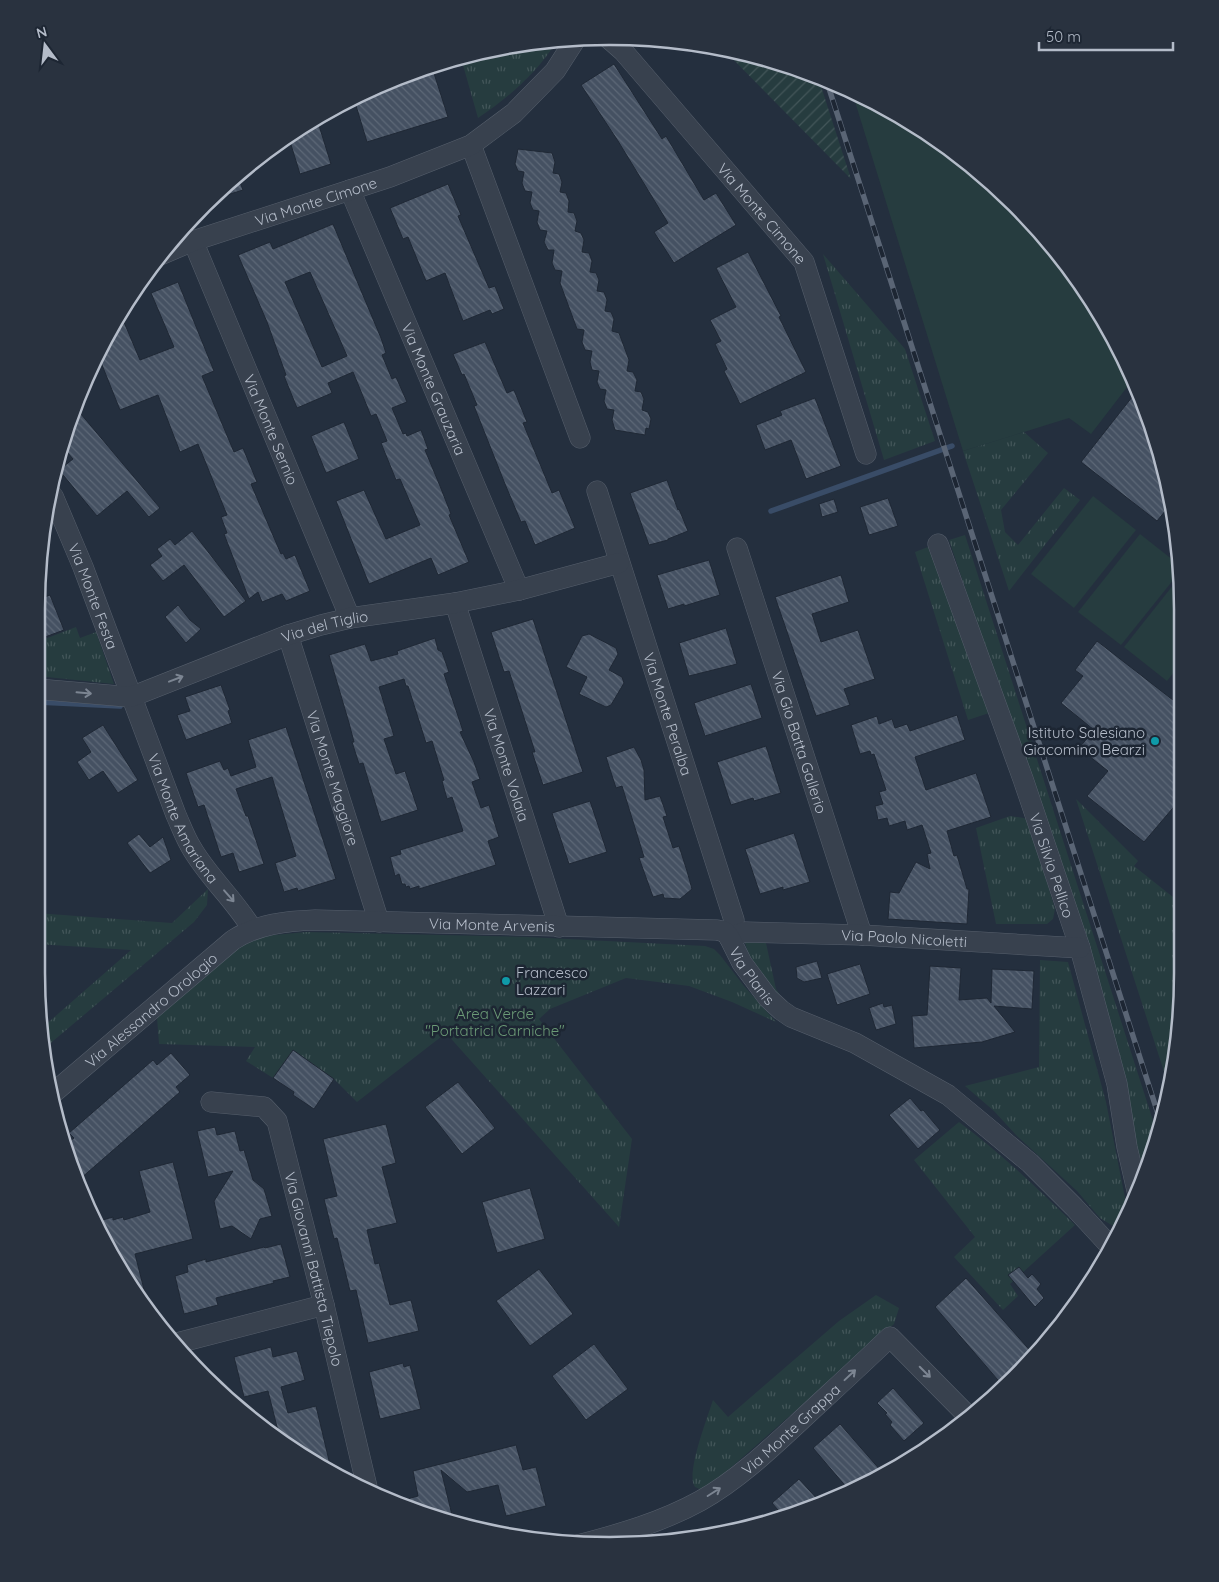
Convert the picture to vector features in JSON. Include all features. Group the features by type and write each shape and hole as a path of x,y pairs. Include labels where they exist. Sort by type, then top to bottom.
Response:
{"street":[{"name":"Via Monte Cimone","path":"617,45 804,262 866,454"},
{"name":"Via Monte Cimone","path":"176,248 193,241 390,178 471,144 514,112 555,71 571,46"},
{"path":"471,144 580,438"},
{"name":"Via Monte Grauzaria","path":"350,190 519,590"},
{"name":"Via Monte Sernio","path":"193,241 350,618"},
{"name":"Via Monte Peralba","path":"597,491 734,920 729,936"},
{"name":"Via Monte Festa","path":"56,502 83,567 131,697"},
{"name":"Via Silvio Pellico","path":"938,544 1024,778 1080,948 1117,1084 1134,1180"},
{"name":"Via Gio Batta Gallerio","path":"736,548 862,935"},
{"name":"Via del Tiglio","path":"45,690 131,697 288,635 350,618 455,603 519,590 619,563"},
{"name":"Via Monte Volaia","path":"455,603 559,927"},
{"name":"Via Monte Maggiore","path":"288,635 378,922"},
{"name":"Via Monte Amariana","path":"131,697 176,815 191,848 238,906 252,929"},
{"name":"Via Monte Arvenis","path":"252,929 290,921 314,920 717,930 725,932 729,936"},
{"name":"Via Alessandro Orologio","path":"57,1089 233,940 252,929"},
{"name":"Via Paolo Nicoletti","path":"729,936 745,932 862,935 1080,948"},
{"name":"Via Planis","path":"729,936 742,963 768,998 781,1010 791,1017 855,1044 948,1095 1030,1163 1106,1241"},
{"name":"Via Giovanni Battista Tiepolo","path":"211,1102 264,1107 277,1121 324,1305 366,1482"},
{"path":"182,1342 324,1305"},
{"name":"Via Monte Grappa","path":"609,1537 700,1501 739,1475 777,1443 890,1337 964,1412"}],"green space":[{"path":"552,48 541,64 522,84 478,118 463,64 499,56"},
{"path":"733,59 756,64 821,86 851,179"},
{"path":"855,101 923,140 982,185 1009,210 1034,237 1079,296 1116,360 1128,386 1091,434 1069,418 963,451"},
{"path":"823,254 905,349 935,441 884,460"},
{"path":"1024,432 1048,453 1001,510 1005,532 1018,545 1064,488 1080,500 1009,591 963,451"},
{"path":"1093,496 1136,530 1074,608 1031,574"},
{"path":"1140,534 1171,559 1173,580 1121,645 1078,612"},
{"path":"965,535 1154,1123 1139,1167 1137,1168 1030,781 949,540"},
{"path":"928,547 992,712 968,720 915,552"},
{"path":"1173,585 1174,672 1167,681 1124,647"},
{"path":"76,627 80,638 96,632 114,684 45,677 45,639"},
{"path":"1076,799 1138,861 1134,866 1174,898 1173,1009 1165,1073"},
{"path":"1010,816 1024,818 1029,822 1055,909 1053,919 1047,924 996,924 976,828"},
{"path":"208,889 207,905 194,922 50,1044 48,1023 131,950 45,945 45,914 172,923"},
{"name":"Area Verde \"Portatrici Carniche\"","path":"306,932 528,937 705,946 714,949 720,955 776,1022 732,1002 689,986 626,978 550,1009 539,1019 632,1139 619,1227 446,1033 357,1102 334,1079 293,1050 273,1078 246,1061 255,1047 159,1044 157,1017 228,952 253,937"},
{"path":"745,942 766,943 776,989 783,999 755,966 747,951"},
{"path":"1040,960 1068,962 1106,1102 1125,1201 1114,1226 1100,1218 1077,1191 1017,1136 994,1111 965,1086 1039,1067"},
{"path":"959,1122 1004,1159 1075,1225 1010,1284 1018,1296 1003,1310 954,1257 975,1237 914,1160"},
{"path":"876,1295 899,1308 894,1324 710,1486 702,1490 695,1487 693,1471 695,1458 713,1400 728,1417 839,1321"}],"building":[{"path":"614,64 662,139 666,136 704,200 716,193 736,225 674,263 654,232 668,223 581,85"},
{"path":"434,73 448,117 367,142 356,105 393,88"},
{"path":"319,126 331,164 300,174 291,144"},
{"path":"518,149 552,153 555,162 553,173 559,174 562,182 560,192 566,193 569,201 568,212 574,213 577,221 575,231 581,233 584,240 582,252 589,253 592,261 590,272 596,273 599,280 597,291 604,292 607,300 605,311 611,312 614,319 612,331 619,333 629,360 627,371 633,372 637,380 635,391 641,392 644,399 642,410 648,412 651,419 649,429 646,428 645,435 615,430 612,420 614,410 607,409 604,401 606,390 600,389 597,382 599,371 592,370 590,362 592,351 585,350 582,342 584,330 577,329 560,283 562,271 555,270 552,263 554,250 548,250 544,242 547,231 540,230 537,222 539,211 533,210 530,203 532,192 525,191 522,183 524,172 518,171 515,164"},
{"path":"240,182 243,190 226,195"},
{"path":"448,184 461,215 458,216 489,288 495,286 504,309 492,314 490,310 463,321 445,273 426,281 408,237 403,239 390,208"},
{"path":"333,224 381,338 386,353 382,355 392,379 396,377 407,402 392,408 403,434 406,433 407,436 421,430 428,449 425,450 469,562 438,575 431,558 369,584 336,501 364,490 386,539 420,525 400,479 396,480 381,443 387,441 376,414 371,416 353,372 328,383 332,393 297,408 284,376 286,375 267,322 238,255 270,242 273,249","holes":["310,272 347,356 322,367 285,282"]},
{"path":"748,252 781,316 779,317 806,372 740,404 724,371 727,369 715,344 721,341 710,320 736,307 716,268"},
{"path":"178,282 214,371 202,376 234,452 243,448 257,482 251,484 281,554 283,553 286,559 295,555 310,591 286,601 282,594 262,602 258,592 249,599 224,534 227,533 221,517 227,515 198,444 180,452 158,395 120,410 101,364 124,322 140,360 174,347 151,293"},
{"path":"485,342 507,393 514,390 527,422 523,423 552,493 559,490 575,528 535,545 525,521 521,522 474,406 477,405 453,354"},
{"path":"1132,397 1155,463 1165,511 1157,521 1081,462"},
{"path":"815,398 841,466 806,479 791,440 765,450 756,425 782,415 780,411"},
{"path":"80,413 160,508 149,517 127,491 97,516 62,473 63,467 73,459 67,452"},
{"path":"344,422 359,459 326,473 311,436"},
{"path":"667,480 688,531 668,540 649,545 630,493"},
{"path":"888,498 898,526 869,535 860,507"},
{"path":"834,499 838,512 822,517 819,504"},
{"path":"192,531 246,601 224,617 184,565 163,581 150,565 162,556 157,549 170,539 175,545"},
{"path":"709,560 720,595 668,609 657,575"},
{"path":"841,575 849,602 812,614 821,642 858,630 875,679 844,689 850,705 816,716 775,597"},
{"path":"50,595 64,630 45,637 45,610 45,597"},
{"path":"178,605 190,620 201,629 186,643 165,617"},
{"path":"533,619 583,772 543,785 532,752 535,752 509,671 504,672 491,632"},
{"path":"726,628 737,664 689,676 679,643"},
{"path":"589,634 616,648 618,654 609,670 622,677 624,683 611,705 606,707 579,694 587,677 566,667 582,636"},
{"path":"435,638 438,650 442,652 449,672 444,674 463,731 460,732 480,779 472,782 481,808 489,805 499,837 488,841 496,865 419,889 419,886 410,889 409,886 406,887 405,884 402,884 399,874 395,876 390,857 401,854 400,850 463,831 452,797 447,799 442,781 444,780 432,741 426,743 408,686 406,686 404,679 379,687 394,736 384,739 396,774 405,771 418,810 381,822 363,763 359,764 352,742 354,742 329,655 365,644 371,661 398,654 397,651"},
{"name":"Istituto Salesiano Giacomino Bearzi","path":"1097,641 1174,701 1174,807 1144,842 1087,796 1108,771 1079,748 1094,730 1061,703 1083,676 1075,670"},
{"path":"751,684 762,718 705,736 694,703"},
{"path":"221,685 230,710 228,711 232,723 186,740 177,715 190,711 185,697"},
{"path":"957,715 965,740 915,757 926,790 976,773 991,817 947,831 954,856 957,855 967,889 969,889 967,924 888,919 890,892 899,893 916,862 930,869 927,854 931,853 922,825 907,830 905,821 889,826 887,818 878,820 875,806 883,804 879,792 886,790 874,754 871,755 870,751 860,754 851,725 877,716 879,724 892,719 895,728 907,724 910,731"},
{"path":"103,725 138,780 118,793 103,771 89,780 77,762 91,752 82,738"},
{"path":"286,727 336,879 298,891 297,888 284,892 275,863 296,856 272,777 236,789 246,816 248,816 264,864 239,872 233,853 221,857 204,805 198,807 186,773 220,761 224,770 228,768 231,776 256,767 248,740"},
{"path":"766,746 781,793 754,801 753,798 731,805 717,762"},
{"path":"634,747 644,770 645,800 660,796 667,816 663,817 673,848 679,846 687,871 692,889 680,899 664,898 663,894 653,897 639,858 644,857 622,786 616,788 606,757"},
{"path":"590,801 607,852 569,864 552,813"},
{"path":"794,833 810,882 760,894 745,849"},
{"path":"139,834 150,847 163,837 171,860 150,873 127,843"},
{"path":"817,961 822,978 804,982 797,978 796,967"},
{"path":"860,964 870,994 837,1005 827,974"},
{"path":"930,966 961,968 959,1000 987,998 991,1003 992,969 1034,971 1032,1009 994,1006 1015,1032 982,1042 914,1048 912,1016 927,1015"},
{"path":"883,1003 884,1007 892,1005 896,1024 876,1030 869,1008"},
{"path":"293,1050 334,1079 314,1109 273,1078"},
{"path":"171,1053 190,1075 176,1087 180,1092 83,1176 71,1140 74,1138 69,1133 153,1060 157,1065"},
{"path":"458,1082 495,1128 462,1154 425,1107"},
{"path":"910,1098 940,1130 918,1149 889,1115"},
{"path":"386,1124 396,1163 382,1167 397,1223 367,1230 375,1264 379,1263 390,1305 411,1300 419,1331 368,1343 356,1290 350,1291 337,1238 334,1239 324,1199 337,1196 323,1139"},
{"path":"215,1127 217,1135 235,1131 240,1151 244,1150 253,1180 264,1189 272,1216 260,1219 251,1239 232,1226 220,1229 214,1201 233,1171 208,1177 197,1131"},
{"path":"173,1162 193,1239 135,1254 145,1293 102,1220 113,1217 113,1220 123,1217 124,1220 150,1212 139,1171"},
{"path":"530,1188 545,1239 497,1253 482,1202"},
{"path":"281,1244 290,1277 216,1298 218,1305 184,1314 175,1276 188,1272 187,1265 206,1259 206,1262"},
{"path":"1019,1267 1028,1278 1032,1274 1041,1284 1037,1289 1044,1298 1035,1307 1008,1275"},
{"path":"539,1269 573,1314 530,1346 496,1301"},
{"path":"966,1278 1029,1350 999,1381 935,1307"},
{"path":"594,1344 628,1389 586,1420 552,1376"},
{"path":"271,1347 273,1357 297,1351 305,1380 281,1387 288,1413 316,1406 329,1462 277,1428 268,1391 244,1397 234,1357"},
{"path":"403,1363 404,1367 410,1365 421,1409 380,1419 369,1372"},
{"path":"893,1388 924,1423 904,1441 890,1425 892,1422 885,1414 887,1413 877,1403"},
{"path":"840,1424 879,1468 845,1485 813,1448"},
{"path":"516,1445 523,1470 536,1467 546,1506 506,1516 498,1485 467,1492 441,1470 452,1515 407,1499 418,1496 413,1471"},
{"path":"799,1479 816,1498 779,1511 772,1503"}],"waterway":[{"path":"771,511 952,446"},
{"path":"45,702 120,706"}],"railway":[{"path":"829,90 1157,1110"}],"place":[{"name":"Istituto Salesiano Giacomino Bearzi","path":"1155,741"},
{"name":"Francesco Lazzari","path":"506,981"}]}
